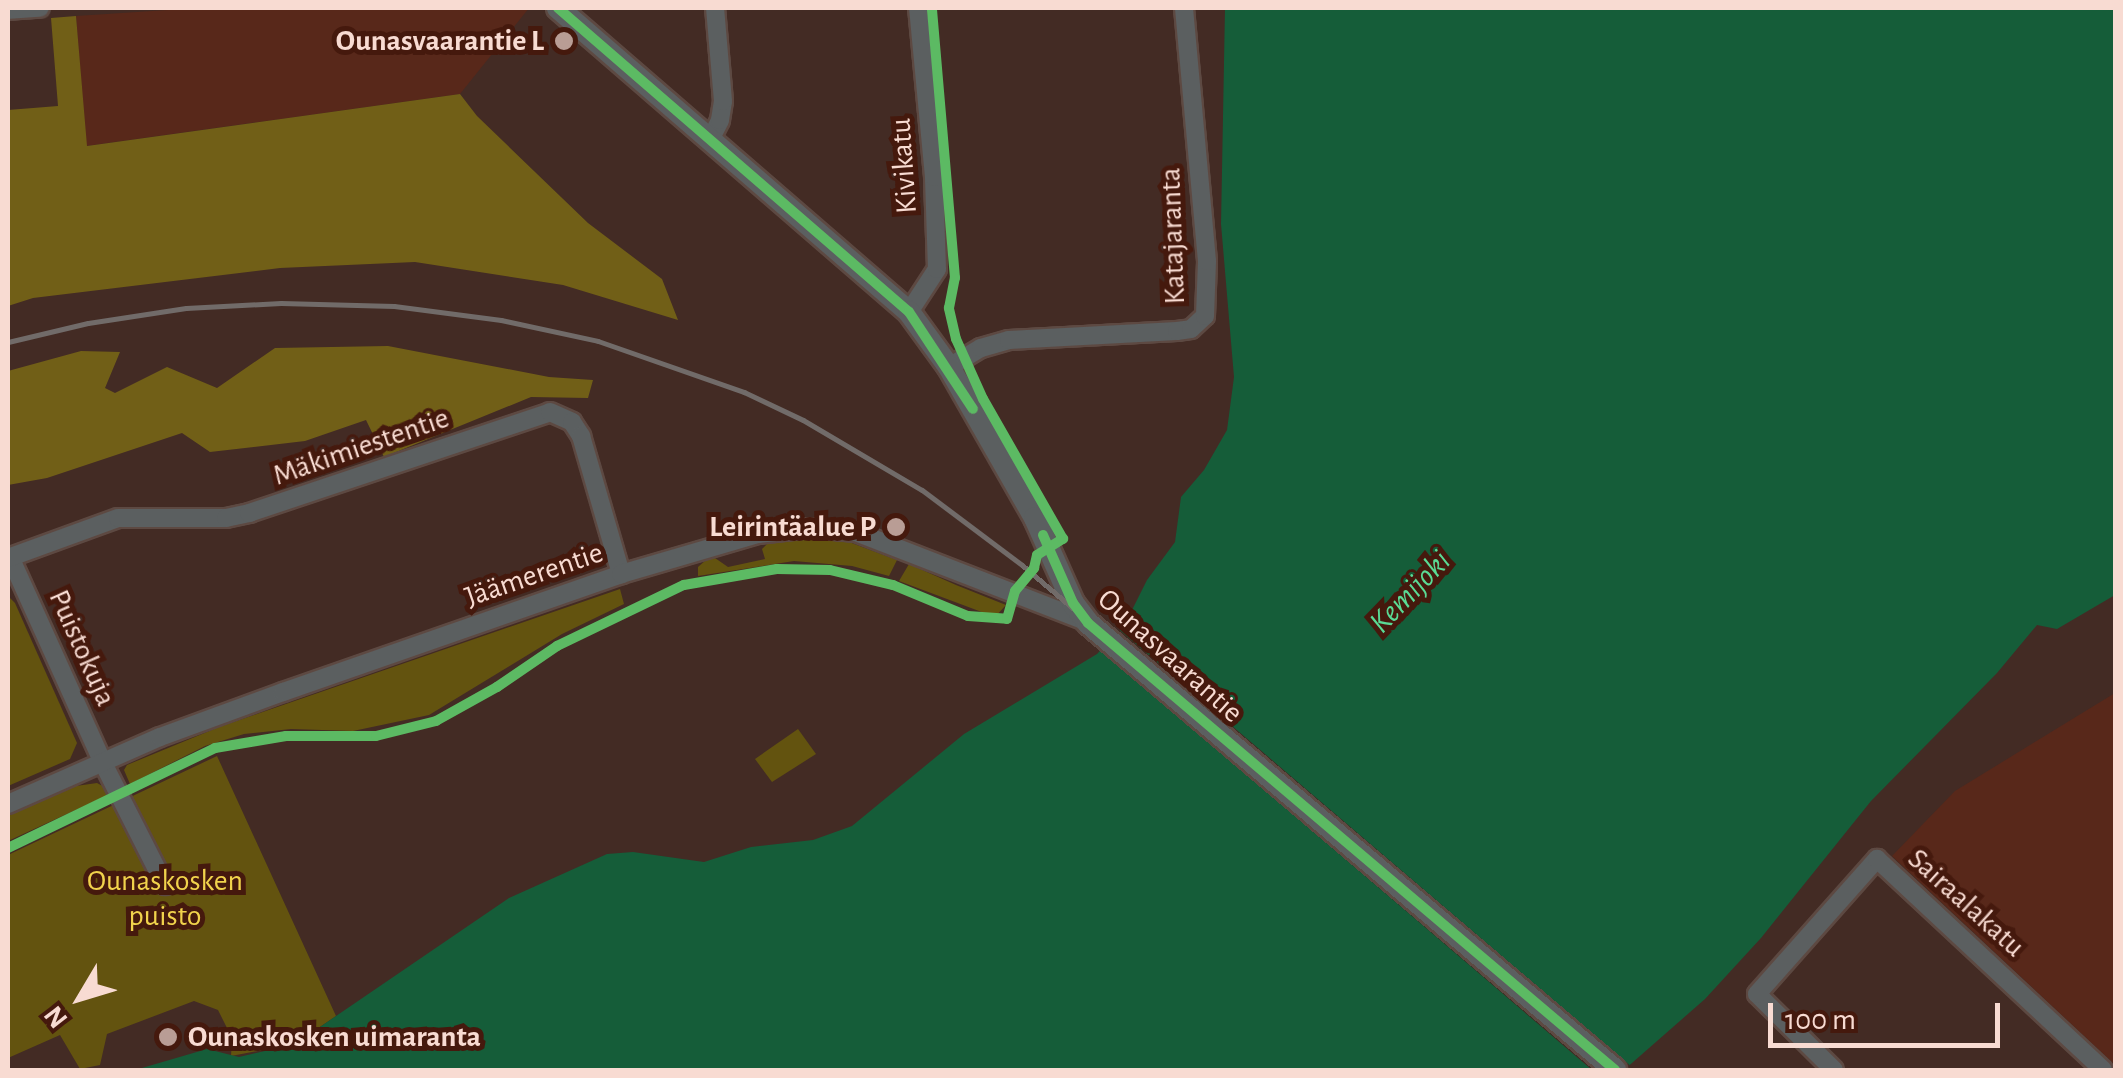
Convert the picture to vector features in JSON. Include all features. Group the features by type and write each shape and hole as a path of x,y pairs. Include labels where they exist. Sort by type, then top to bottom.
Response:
{"street":[{"path":"8,10 40,8"},
{"name":"Ounasvaarantie","path":"558,8 909,312 949,367 1058,566 1073,603 1088,623 1615,1070"},
{"path":"710,140 720,120 723,101 715,8"},
{"name":"Kivikatu","path":"909,312 937,269 934,177 918,8"},
{"name":"Katajaranta","path":"949,367 982,348 1008,340 1177,331 1190,329 1205,316 1206,261 1184,8"},
{"name":"Mäkimiestentie","path":"9,558 118,518 226,518 249,513 550,412 572,422 581,436 621,574"},
{"name":"Jäämerentie","path":"8,804 246,705 621,574 728,540 787,530 834,528 877,538 1088,623"},
{"name":"Puistokuja","path":"9,558 165,885"},
{"path":"1037,600 1058,580 1058,566"},
{"name":"Sairaalakatu","path":"1834,1070 1757,994 1877,859 2103,1070"}],"shaded area":[{"path":"198,8 529,8 460,94 86,146 76,16"},
{"path":"76,16 87,146 460,94 477,116 588,223 662,279 678,320 563,285 415,262 280,268 33,298 8,306 8,110 58,106 51,18"},
{"path":"388,346 549,377 593,380 588,398 531,397 384,457 366,420 305,441 210,452 182,433 47,478 8,485 8,371 81,351 120,352 105,388 115,393 167,367 217,388 275,348"},
{"path":"2115,693 2115,1065 1892,856 1955,791"}],"green space":[{"path":"802,539 849,542 897,560 889,576 852,566 794,561 698,576 698,567 706,560 715,558 728,567 765,559 762,549 767,544"},
{"path":"909,564 1006,605 995,617 899,581"},
{"path":"620,589 624,604 562,634 429,715 353,731 291,729 244,734 205,746 130,784 124,770 127,765 219,727"},
{"path":"8,596 15,603 77,743 70,759 8,786"},
{"path":"798,729 816,754 772,782 755,759"},
{"name":"Ounaskosken puisto","path":"217,756 336,1016 295,1044 231,1056 232,1038 218,1010 194,1001 107,1034 100,1065 80,1069 60,1035 8,1058 8,855"},
{"path":"97,783 108,789 106,796 8,841 8,816 76,786"}],"water":[{"name":"Kemijoki","path":"1225,8 2115,8 2115,595 2057,629 2037,625 1997,673 1871,801 1761,938 1705,999 1624,1070 135,1070 207,1049 239,1057 295,1044 509,898 607,854 633,852 704,862 751,847 813,840 852,826 964,734 1097,654 1124,626 1147,580 1175,542 1181,497 1204,470 1227,430 1234,377 1221,224"}],"pier":[{"path":"1116,627 1633,1068 1592,1070 1097,647"}],"railway":[{"path":"8,342 88,323 186,308 281,303 394,306 501,320 598,341 744,392 803,420 922,490 1022,565 1615,1070"}],"cycle path":[{"path":"558,8 909,312 973,409"},
{"path":"8,848 215,748 286,736 376,736 436,721 497,687 557,646 684,585 777,569 830,570 893,585 968,616 1007,619 1015,591 1034,568 1037,555 1063,539 983,399 956,339 949,308 955,278 932,8"},
{"path":"1043,535 1073,603 1088,623 1615,1070"}],"place":[{"name":"Ounasvaarantie L","path":"564,41"},
{"name":"Leirintäalue P","path":"896,527"},
{"name":"Ounaskosken uimaranta","path":"168,1037"}]}
